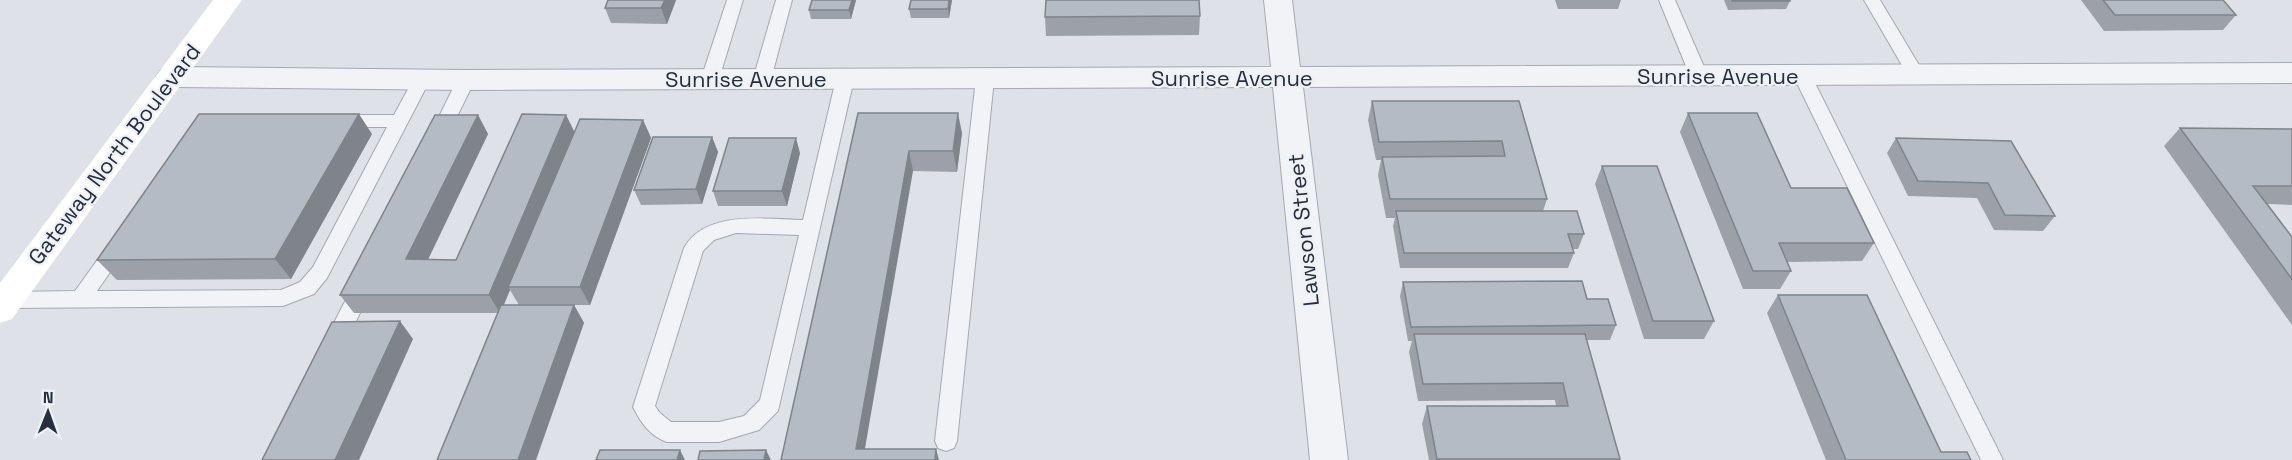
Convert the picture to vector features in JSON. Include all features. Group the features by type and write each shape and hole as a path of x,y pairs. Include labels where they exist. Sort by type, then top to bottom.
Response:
{"main road":[{"name":"Gateway North Boulevard","path":"3,304 228,0"}],"street":[{"name":"Lawson Street","path":"1278,0 1329,460"},
{"name":"Sunrise Avenue","path":"171,77 466,80 2292,73"}],"lane":[{"path":"710,79 735,0"},
{"path":"762,79 784,0"},
{"path":"1667,0 1699,76"},
{"path":"1872,0 1917,75"},
{"path":"1802,75 1992,460"},
{"path":"811,228 736,226 707,235 694,248 644,407 652,420 667,432 719,432 751,423 770,404 811,228 845,79"},
{"path":"946,441 985,79"},
{"path":"3,304 80,300 283,298 307,288 320,272 421,80"},
{"path":"429,154 466,80"},
{"path":"320,121 400,122"},
{"path":"80,300 127,233"},
{"path":"323,365 371,270"}],"building":[{"path":"608,0 665,0 661,8 605,8"},
{"path":"812,0 852,0 849,10 809,10"},
{"path":"911,0 949,0 948,9 909,9"},
{"path":"1046,0 1199,0 1200,16 1045,17"},
{"path":"1790,0 1790,1 1732,1"},
{"path":"2103,0 2223,0 2236,15 2115,15"},
{"path":"1372,101 1519,101 1547,199 1390,199 1382,157 1505,156 1502,141 1379,142"},
{"path":"858,113 958,113 953,151 909,151 856,449 936,449 935,460 781,460"},
{"path":"1688,113 1757,113 1791,188 1847,188 1874,243 1779,243 1791,271 1753,271"},
{"path":"199,114 359,114 275,259 97,260"},
{"path":"522,114 566,115 489,295 340,295 435,115 478,115 406,259 456,260"},
{"path":"580,119 643,120 580,287 508,287"},
{"path":"2180,128 2292,129 2292,186 2253,186 2292,237 2292,279"},
{"path":"653,137 712,137 696,189 634,190"},
{"path":"729,138 796,138 782,191 713,191"},
{"path":"1896,138 2011,141 2055,216 2005,215 1988,183 1918,181"},
{"path":"1602,166 1657,166 1714,321 1653,321"},
{"path":"1396,211 1577,211 1584,234 1568,234 1574,253 1404,253"},
{"path":"1582,281 1587,299 1608,299 1616,325 1411,327 1403,282"},
{"path":"1778,295 1867,295 1941,452 1967,452 1971,460 1846,460"},
{"path":"501,305 574,305 518,460 437,460"},
{"path":"400,321 335,460 262,460 332,322"},
{"path":"1414,334 1585,334 1620,459 1437,459 1427,406 1568,406 1563,383 1423,384"},
{"path":"600,450 680,450 677,460 596,460"},
{"path":"766,450 764,460 698,460 700,451"}]}
